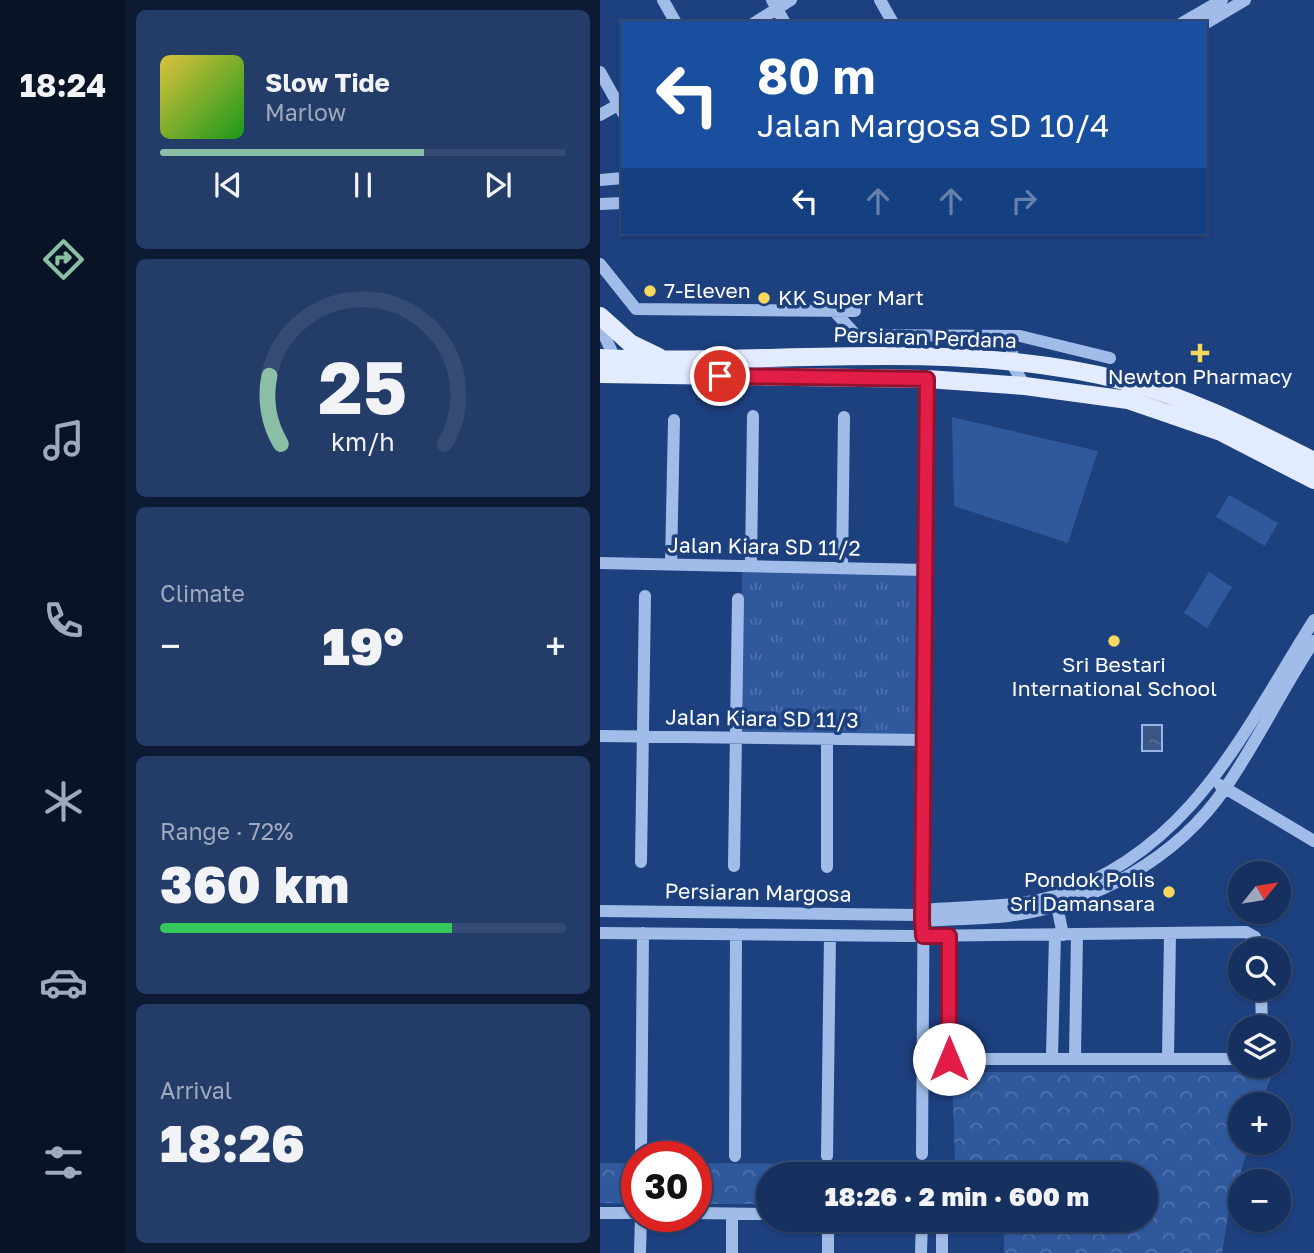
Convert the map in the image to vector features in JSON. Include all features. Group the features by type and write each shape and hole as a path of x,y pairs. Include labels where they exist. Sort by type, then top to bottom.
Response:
{"main road":[{"path":"600,316 630,343 665,360"},
{"name":"Persiaran Perdana","path":"609,366 665,360 934,356 1012,363 1127,382 1227,416 1314,461"},
{"name":"Persiaran Perdana","path":"609,366 927,379 1025,386 1128,400 1221,432 1314,480"}],"street":[{"path":"663,0 675,21"},
{"path":"756,21 775,4 791,0"},
{"path":"881,0 892,21"},
{"path":"1185,21 1222,0"},
{"path":"1207,22 1245,0"},
{"path":"775,4 784,21"},
{"path":"600,72 621,106 600,115"},
{"path":"600,180 621,178"},
{"path":"600,204 621,203"},
{"path":"600,264 636,309 855,312"},
{"path":"835,312 856,335 1012,336 1110,358"},
{"path":"600,326 609,366"},
{"path":"1012,336 1012,363 1025,386"},
{"path":"922,1154 923,936 920,915 927,570 927,379"},
{"path":"751,566 753,416"},
{"path":"842,568 844,417"},
{"path":"671,564 674,420"},
{"name":"Jalan Kiara SD 11/2","path":"600,563 927,570"},
{"path":"641,862 645,596"},
{"path":"734,866 738,600"},
{"name":"Persiaran Margosa","path":"1219,785 1314,620"},
{"name":"Persiaran Margosa","path":"600,911 920,915 1056,901 1119,880 1155,859 1181,838 1314,641"},
{"name":"Jalan Kiara SD 11/3","path":"600,736 924,740"},
{"path":"827,739 827,867"},
{"path":"1219,785 1314,841"},
{"path":"1052,1058 1059,935 1056,901"},
{"path":"600,933 949,936 1246,932 1256,938"},
{"path":"641,1141 643,933"},
{"path":"735,1156 736,934"},
{"path":"1168,1057 1170,934"},
{"path":"828,1156 830,935"},
{"path":"1074,1058 1077,935"},
{"path":"949,936 949,1059 1228,1059"},
{"path":"600,1213 621,1214"},
{"path":"712,1213 756,1214"},
{"path":"732,1214 732,1253"},
{"path":"639,1232 640,1253"},
{"path":"828,1232 828,1253"},
{"path":"921,1232 921,1253"},
{"path":"942,1232 942,1253"}],"green space":[{"path":"952,417 1098,451 1068,543 954,506"},
{"path":"1229,495 1278,523 1265,546 1216,517"},
{"path":"742,569 923,573 920,737 740,734"},
{"path":"1209,572 1232,587 1207,628 1184,613"},
{"path":"952,1072 1228,1072 1228,1078 1270,1078 1266,1092 1228,1092 1228,1155 1246,1155 1242,1169 1228,1169 1228,1215 1222,1253 1004,1253 1004,1232 1158,1232 1158,1162 955,1162"},
{"path":"600,1163 621,1163 621,1204 600,1203"},
{"path":"712,1163 756,1163 756,1204 712,1204"}],"water":[{"path":"1142,725 1162,725 1162,751 1142,751"}],"place":[{"name":"7-Eleven","path":"650,291"},
{"name":"KK Super Mart","path":"764,298"},
{"name":"Newton Pharmacy","path":"1200,353"},
{"name":"Sri Bestari International School","path":"1114,641"},
{"name":"Pondok Polis Sri Damansara","path":"1169,892"}],"route":[{"path":"720,376 927,379 922,921 923,936 949,936 949,1059"}]}
